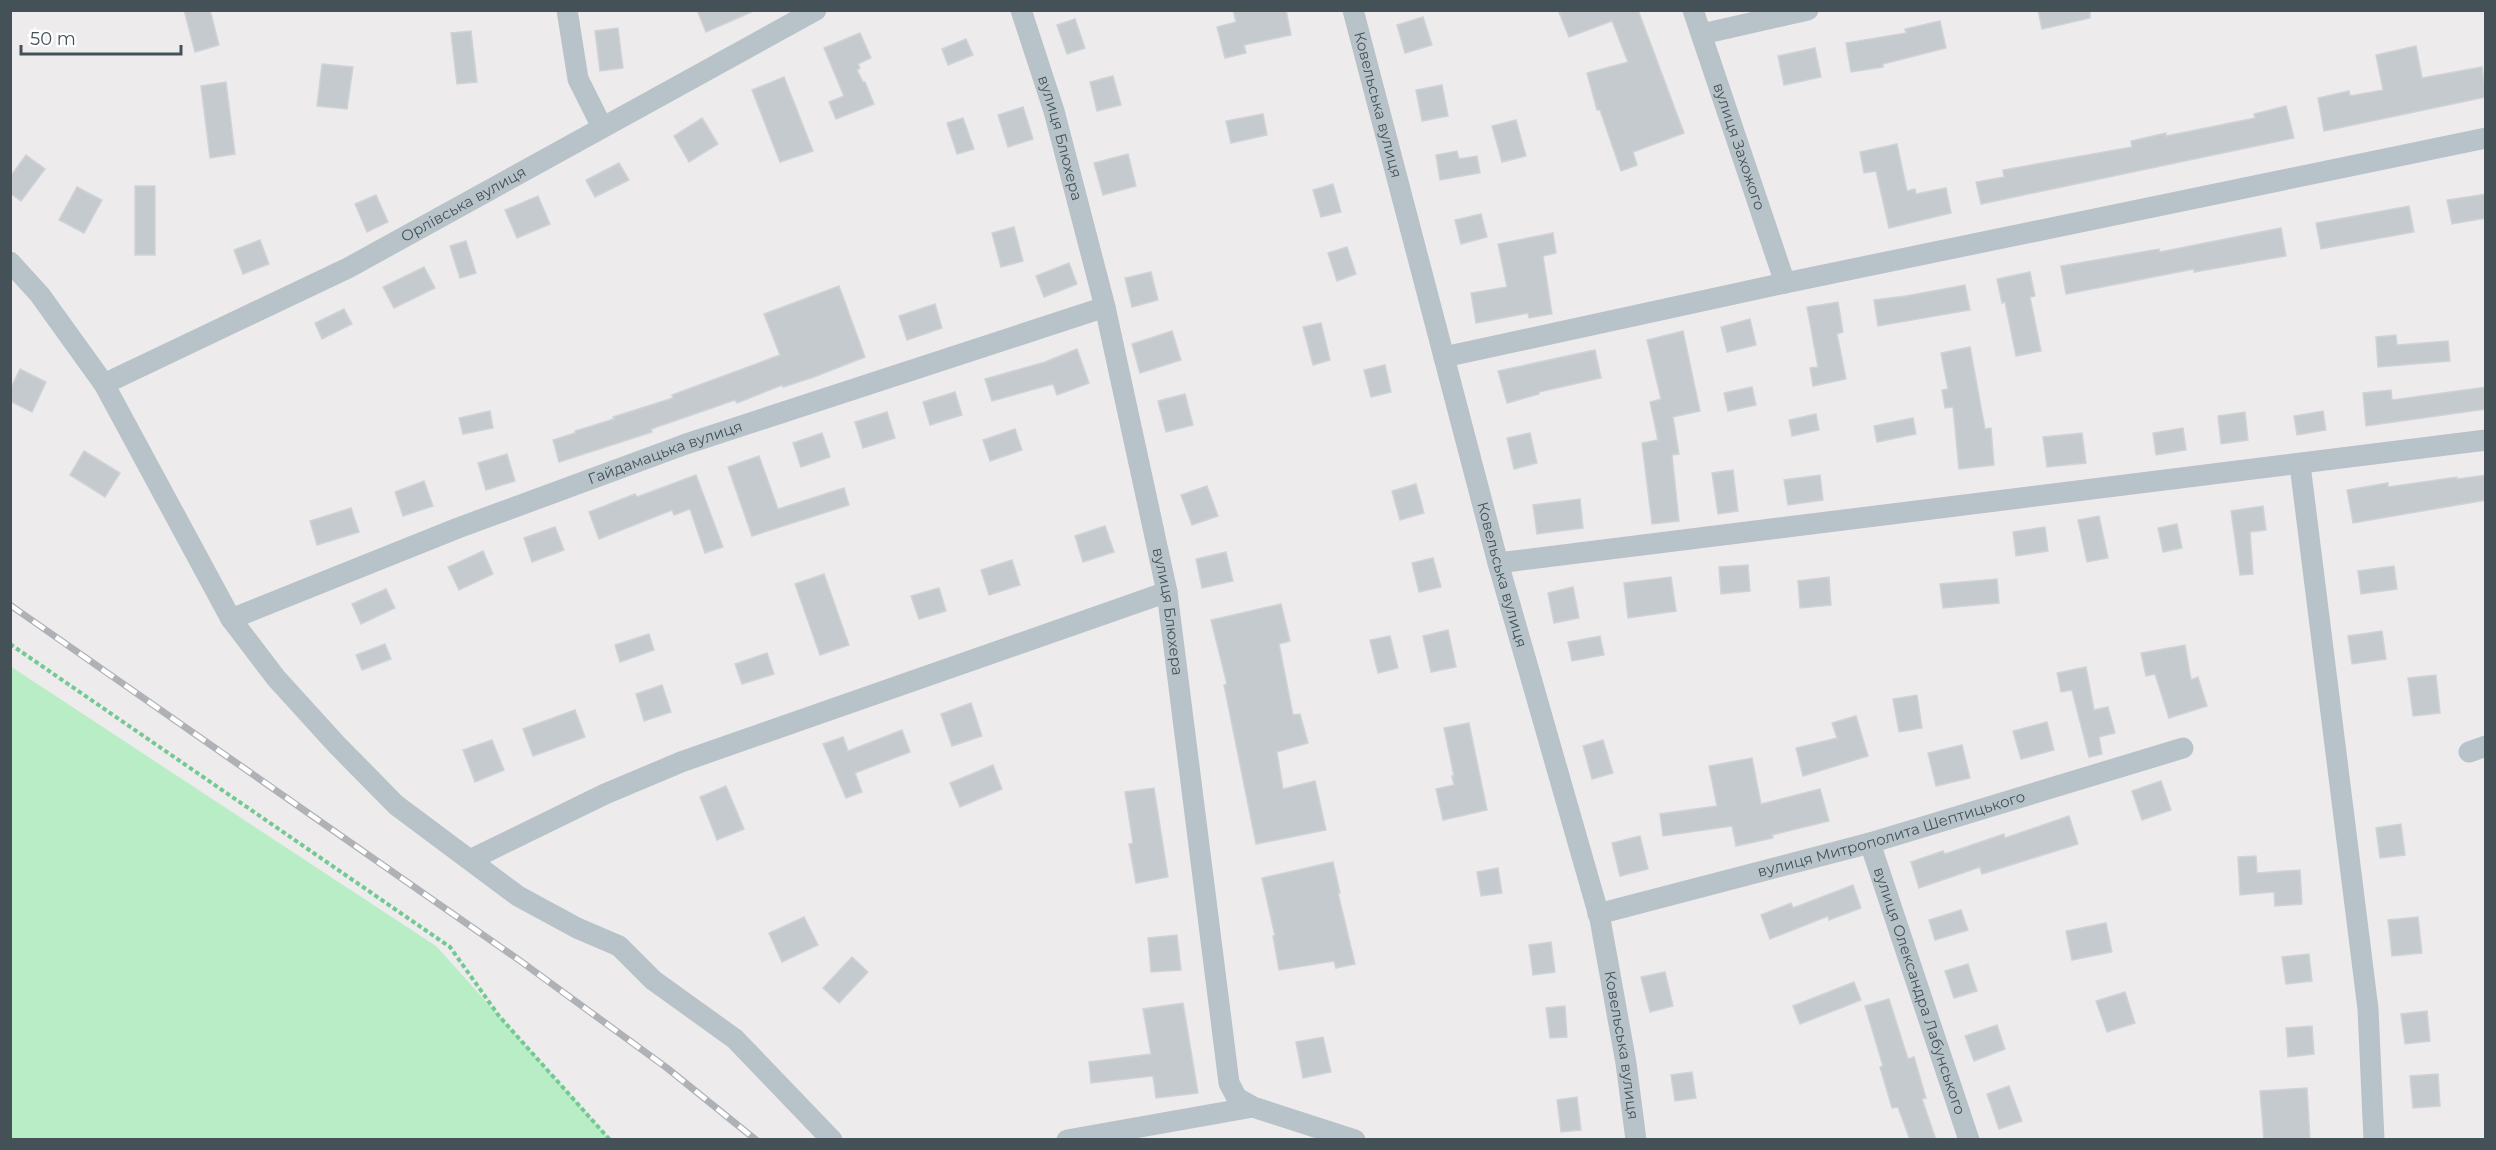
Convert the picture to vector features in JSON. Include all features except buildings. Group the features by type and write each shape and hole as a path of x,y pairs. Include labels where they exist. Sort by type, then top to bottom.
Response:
{"street":[{"path":"567,10 578,79 602,127"},
{"name":"Орлівська вулиця","path":"104,384 348,268 816,10"},
{"name":"вулиця Блюхера","path":"1021,10 1054,111 1105,307 1167,592 1229,1083 1237,1098 1253,1107 1355,1140"},
{"name":"Ковельська вулиця","path":"1353,10 1498,563 1598,914 1626,1063 1636,1140"},
{"name":"вулиця Захожого","path":"1693,10 1785,283"},
{"path":"1702,34 1808,10"},
{"path":"1444,357 1785,283 2486,138"},
{"path":"10,262 40,295 104,384 231,619 276,678 336,744 396,806 518,896 577,928 619,946 653,980 735,1039 832,1140"},
{"name":"Гайдамацька вулиця","path":"231,619 458,528 687,444 1105,307"},
{"path":"1498,563 2300,465 2486,440"},
{"path":"2300,465 2368,1009 2374,1140"},
{"path":"472,860 605,794 681,762 1167,592"},
{"name":"вулиця Митрополита Шептицького","path":"1598,914 1870,843 2183,748"},
{"name":"вулиця Олександра Лабунського","path":"1870,843 1969,1140"},
{"path":"1067,1140 1253,1107"}],"path":[{"path":"10,644 450,947 499,1016 610,1140"}],"green space":[{"path":"10,666 436,946 610,1139 11,1139"}],"railway":[{"path":"10,605 519,960 667,1068 756,1140"}]}
